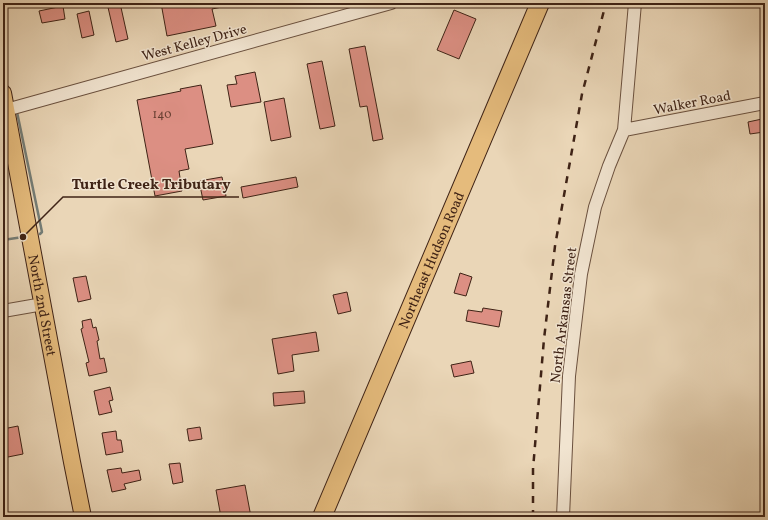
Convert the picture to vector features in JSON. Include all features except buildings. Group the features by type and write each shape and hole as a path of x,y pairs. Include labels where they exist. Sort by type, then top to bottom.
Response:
{"highway":[{"name":"Northeast Hudson Road","path":"322,517 540,3"}],"main road":[{"name":"North 2nd Street","path":"3,93 83,517"}],"street":[{"name":"West Kelley Drive","path":"6,110 391,3"},
{"name":"North Arkansas Street","path":"563,517 569,376 581,274 595,207 609,166 624,130 635,3"},
{"name":"Walker Road","path":"624,130 765,103"},
{"path":"3,311 43,304"}],"waterway":[{"path":"18,112 42,232 40,234"},
{"path":"3,240 23,237"}],"railway":[{"path":"533,517 533,469 544,339 555,246 582,94 606,3"}],"place":[{"name":"Turtle Creek Tributary","path":"23,237"}]}
